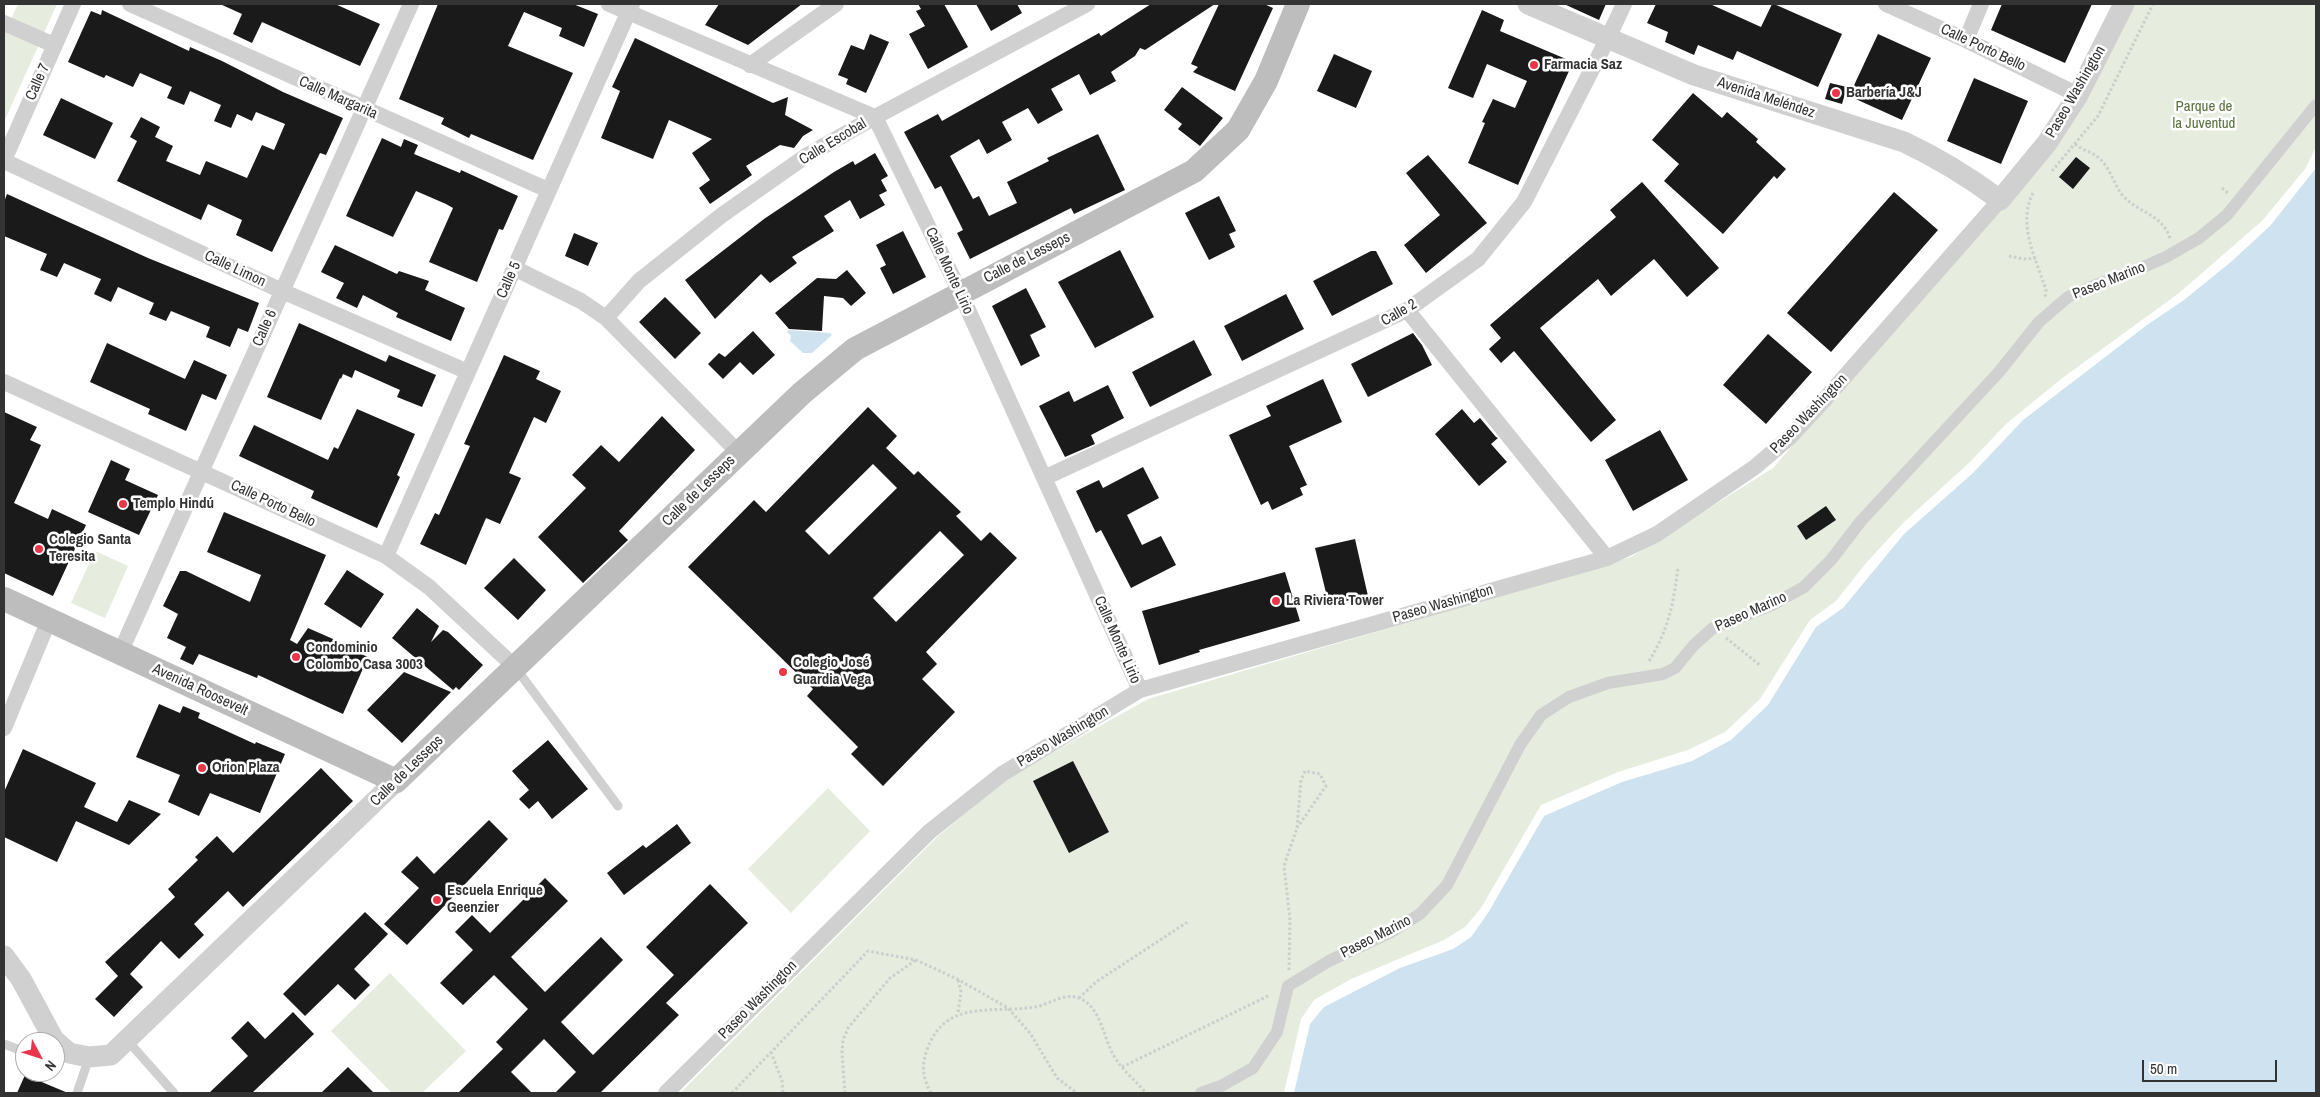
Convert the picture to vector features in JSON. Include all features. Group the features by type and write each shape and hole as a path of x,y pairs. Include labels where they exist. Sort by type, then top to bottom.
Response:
{"main road":[{"name":"Calle de Lesseps","path":"396,781 802,393 855,349 960,292 1194,171 1238,130 1266,81 1298,4"},
{"name":"Avenida Roosevelt","path":"4,599 396,781"}],"street":[{"name":"Calle 7","path":"4,160 73,4"},
{"name":"Calle Margarita","path":"130,4 548,190"},
{"name":"Calle 6","path":"120,653 411,4"},
{"path":"609,4 630,8 750,65 876,117"},
{"path":"750,65 836,4"},
{"name":"Calle Escobal","path":"606,318 639,281 722,215 806,156 1087,4"},
{"name":"Avenida Meléndez","path":"1528,4 1694,75 1904,142 1936,157 1973,179 2000,200"},
{"name":"Calle 2","path":"1044,478 1407,310 1478,259 1524,202 1624,4"},
{"name":"Calle Porto Bello","path":"1886,4 2078,94"},
{"path":"1966,40 1981,4"},
{"name":"Paseo Washington","path":"666,1093 929,832 1002,774 1140,690 1608,558 1658,534 1755,467 1789,438 1826,399 2000,200 2047,143 2078,94 2124,4"},
{"name":"Calle 5","path":"386,556 630,8"},
{"path":"4,23 54,45"},
{"name":"Paseo Marino","path":"1288,986 1329,961 1391,932 1420,914 1447,885 1520,745 1541,715 1569,697 1608,683 1663,674 1675,668 1713,628 1772,605 1804,587 1830,560 1860,521 1999,372 2039,322 2068,297 2172,254 2198,238 2227,215 2316,105"},
{"name":"Calle Monte Lirio","path":"876,117 960,292 1140,690"},
{"name":"Calle Limon","path":"4,160 282,291 468,372"},
{"path":"514,268 581,301 606,318 740,453"},
{"path":"1407,310 1608,558"},
{"name":"Calle Porto Bello","path":"4,382 386,556 429,587 515,667"},
{"path":"4,728 49,620"},
{"name":"Calle de Lesseps","path":"65,1048 89,1057 111,1056 396,781"},
{"path":"4,956 22,978 51,1032"},
{"path":"1201,1093 1221,1086 1253,1068 1277,1032 1288,986"}],"lane":[{"path":"515,667 618,806"},
{"path":"127,1040 174,1093"},
{"path":"77,1093 89,1057"}],"path":[{"path":"2046,178 2101,111 2153,4"},
{"path":"2075,144 2103,161 2124,197 2166,226 2170,237 2172,254"},
{"path":"2034,191 2027,204 2026,220 2046,290 2044,310 2039,322"},
{"path":"2008,256 2024,259 2036,258"},
{"path":"1637,678 1660,644 1673,609 1678,567"},
{"path":"1713,628 1760,666"},
{"path":"1122,1067 1288,986 1290,920 1284,866 1297,828 1301,780 1305,771 1320,774 1326,786 1297,828"},
{"path":"1079,998 1096,982 1189,921"},
{"path":"732,1093 868,951 916,960 958,979 1008,1008 1030,1033 1057,1078 1077,1093"},
{"path":"845,1093 842,1053 843,1040 848,1028 890,978 916,960"},
{"path":"958,979 961,992 958,1014"},
{"path":"931,1093 926,1083 923,1061 928,1044 937,1030 958,1014 1008,1008 1035,1008 1068,997 1079,998 1090,1007 1098,1018 1114,1056 1146,1093"},
{"path":"771,1052 782,1082 783,1093"}],"green space":[{"path":"18,4 57,4 4,122 4,35"},
{"name":"Parque de la Juventud","path":"2134,4 2316,4 2316,147 2305,169 2263,220 2179,293 2061,379 2006,424 1970,462 1904,522 1866,563 1836,601 1810,620 1760,699 1725,732 1688,750 1618,772 1541,805 1481,908 1465,927 1444,940 1351,979 1314,1000 1301,1019 1284,1093 680,1093 937,837 1009,777 1148,699 1631,557 1773,468 2051,148"},
{"path":"95,551 128,566 105,618 71,603"},
{"path":"828,788 870,831 791,913 748,869"},
{"path":"390,973 466,1051 422,1093 392,1093 331,1031"}],"water":[{"path":"2316,168 2316,1093 1294,1093 1310,1024 1324,1007 1400,968 1453,949 1471,937 1488,913 1544,816 1622,782 1692,761 1731,740 1768,705 1816,627 1843,608 1904,534 1973,473 2023,420 2147,325 2184,300 2232,261 2270,226"},
{"path":"789,330 830,333 832,335 812,353 803,353 790,341 791,336 787,332"}],"building":[{"path":"220,4 335,4 380,24 360,66 262,22 252,43 233,34 242,14"},
{"path":"438,4 573,4 598,14 584,47 559,36 562,28 524,12 508,46 573,73 533,160 471,134 469,138 441,124 444,118 399,99"},
{"path":"719,4 802,4 748,45 705,25"},
{"path":"918,4 944,4 968,47 928,69 909,34 925,26 916,11 921,9"},
{"path":"976,4 1017,4 1022,13 991,31"},
{"path":"1151,4 1215,4 1145,50 1140,48 1135,56 1111,72 1116,81 1090,95 1079,74 1051,89 1063,110 1038,124 1028,108 1002,122 1012,140 987,154 979,139 950,156 973,199 979,196 989,216 1017,203 1007,182 1049,161 1047,158 1098,134 1125,190 1074,214 1071,208 970,259 957,233 963,230 941,186 935,189 904,132 938,114 942,121 1099,33 1101,36"},
{"path":"1219,4 1264,4 1273,8 1235,91 1193,72 1198,67 1191,64"},
{"path":"1564,4 1606,4 1599,20"},
{"path":"1656,4 1710,4 1761,27 1772,4 1774,4 1842,34 1818,87 1737,51 1733,60 1698,45 1694,55 1665,42 1668,32 1647,23"},
{"path":"2002,4 2092,4 2065,63 1991,30"},
{"path":"102,10 189,51 190,47 222,61 283,92 343,118 326,155 320,153 272,252 236,235 242,220 208,204 201,220 117,181 137,141 130,137 141,117 160,127 155,137 173,146 166,161 200,175 206,161 247,178 262,145 274,150 285,124 256,112 252,121 237,114 231,128 214,121 221,105 190,91 184,105 167,98 172,87 140,73 133,87 106,75 104,78 68,62 91,11 101,15"},
{"path":"1482,10 1504,20 1500,31 1573,62 1518,185 1468,163 1485,123 1482,122 1493,99 1515,108 1527,81 1487,64 1473,98 1448,88"},
{"path":"870,34 889,42 866,93 846,84 848,79 838,75 851,45 864,50"},
{"path":"1878,34 1931,58 1902,120 1849,96"},
{"path":"635,38 773,103 788,97 785,115 813,130 803,136 794,148 780,145 746,166 752,175 710,204 699,188 710,180 692,153 712,139 669,120 653,159 601,138 620,91 612,87"},
{"path":"1334,54 1372,71 1356,108 1317,91"},
{"path":"1974,78 2028,101 2001,164 1947,141"},
{"name":"Barbería J&J","path":"1830,83 1847,87 1842,104 1825,99"},
{"path":"1182,87 1223,118 1200,146 1178,129 1182,124 1164,110"},
{"path":"1693,93 1722,118 1727,112 1758,139 1756,142 1786,169 1777,179 1774,176 1723,234 1664,181 1679,164 1652,140"},
{"path":"61,98 113,123 95,159 43,135"},
{"path":"382,138 401,147 404,139 418,145 414,154 460,173 461,170 518,196 503,230 499,229 477,282 429,262 453,208 446,204 416,191 393,237 346,216"},
{"path":"875,153 888,176 881,180 887,191 879,195 885,205 860,219 850,200 824,216 834,231 792,257 797,263 770,283 761,274 715,319 685,280 764,219 834,172 853,161 855,165"},
{"path":"1428,155 1487,223 1426,273 1404,245 1440,215 1406,173"},
{"path":"2076,157 2090,168 2073,189 2059,177"},
{"path":"1642,182 1719,268 1687,297 1654,259 1611,296 1598,279 1540,328 1616,420 1591,442 1514,351 1501,363 1489,349 1501,338 1490,325 1616,217 1610,210"},
{"path":"1894,192 1938,230 1831,352 1787,313"},
{"path":"7,194 148,258 259,303 248,332 238,328 230,347 206,337 210,327 171,311 166,321 149,314 154,303 118,287 111,302 94,294 101,279 64,263 57,277 40,270 47,254 4,236 4,202"},
{"path":"1219,196 1236,231 1229,234 1235,247 1209,260 1185,213"},
{"path":"903,231 926,277 893,294 880,268 886,265 876,245"},
{"path":"574,233 598,243 588,266 565,256"},
{"path":"335,245 397,274 399,271 429,281 425,290 465,308 451,341 396,317 398,313 363,295 357,308 336,298 344,283 321,272"},
{"path":"1120,250 1154,317 1095,348 1058,282"},
{"path":"1371,251 1376,251 1393,284 1332,316 1313,281"},
{"path":"847,270 866,293 851,306 843,298 824,296 822,331 789,329 775,313 817,278 836,279"},
{"path":"1026,288 1046,327 1030,335 1040,356 1021,366 992,306"},
{"path":"1286,294 1304,329 1242,361 1224,326"},
{"path":"665,297 701,333 675,359 639,322"},
{"path":"299,323 386,362 389,355 436,375 422,407 397,397 400,390 355,370 352,378 343,374 340,378 321,420 267,397"},
{"path":"753,331 775,355 753,375 740,362 723,379 708,364 719,353 725,357"},
{"path":"1413,333 1422,345 1432,365 1368,397 1351,364"},
{"path":"1768,334 1812,372 1766,424 1723,385"},
{"path":"1194,340 1212,375 1150,407 1132,372"},
{"path":"107,343 185,379 194,360 227,375 216,400 202,394 186,431 148,414 150,409 90,382"},
{"path":"504,355 540,371 536,379 561,391 546,423 534,417 509,473 521,478 500,524 486,518 466,565 420,544 435,513 439,515 470,446 464,444"},
{"path":"1323,379 1342,422 1289,446 1307,485 1300,488 1303,495 1272,510 1268,501 1261,505 1229,435 1271,416 1266,406"},
{"path":"1108,385 1124,418 1091,435 1095,444 1065,457 1039,406 1069,391 1074,402"},
{"path":"868,407 897,436 886,448 914,475 918,471 961,512 956,516 981,541 990,532 1017,558 926,652 937,664 922,679 955,712 883,786 851,754 858,747 807,696 813,689 688,567 754,500 766,512","holes":["873,464 897,488 829,555 805,531","940,531 964,555 896,622 873,598"]},
{"path":"357,409 415,434 397,475 400,477 377,528 311,498 314,491 239,456 254,425 328,460 334,447 338,449"},
{"path":"1462,409 1474,423 1480,418 1498,438 1491,444 1507,462 1479,486 1435,434"},
{"name":"Colegio Santa Teresita","path":"4,412 37,427 30,440 41,445 14,503 48,519 52,509 86,525 53,596 4,573"},
{"path":"662,416 695,450 619,531 628,540 583,583 538,537 586,488 572,475 601,445 619,462"},
{"path":"1660,430 1688,480 1633,511 1605,460"},
{"name":"Templo Hindú","path":"111,460 130,469 125,480 158,495 139,535 88,512"},
{"path":"1143,467 1159,498 1127,515 1142,545 1161,536 1176,565 1131,588 1101,530 1096,533 1076,491 1099,480 1103,488"},
{"path":"1826,506 1836,520 1806,540 1797,526"},
{"path":"224,512 326,555 290,640 297,644 308,628 349,646 347,648 368,657 343,714 258,675 257,678 199,654 193,665 180,659 186,647 167,638 178,614 163,606 180,571 186,571 250,602 261,575 207,552"},
{"path":"1355,539 1368,596 1329,605 1315,548"},
{"path":"514,558 546,590 518,620 484,588"},
{"path":"347,570 384,594 361,628 324,604"},
{"path":"1285,572 1300,621 1199,650 1200,652 1159,665 1142,611"},
{"path":"417,608 439,626 431,642 443,630 448,632 483,665 459,690 456,687 453,690 392,638"},
{"path":"404,672 451,692 402,743 367,710"},
{"path":"159,704 180,713 183,706 200,713 198,718 255,744 256,742 285,754 260,813 210,793 199,816 168,802 180,775 136,757"},
{"path":"548,740 588,789 552,819 538,801 529,809 519,799 529,790 512,771"},
{"path":"23,749 96,783 84,807 117,822 129,800 161,814 129,845 76,821 57,862 4,837 4,792"},
{"path":"1073,761 1109,832 1069,853 1033,781"},
{"path":"321,768 353,801 243,907 228,891 194,924 204,935 179,959 161,941 130,974 143,987 114,1017 95,999 118,976 105,962 175,897 168,889 198,860 195,857 217,836 233,853"},
{"path":"489,820 508,839 407,945 384,924 419,888 401,872 417,856 434,874"},
{"path":"677,824 691,843 624,895 607,873 643,845 646,848"},
{"path":"545,878 568,901 511,957 545,992 601,937 623,960 561,1022 593,1055 674,975 646,947 710,884 748,923 666,1003 679,1015 600,1093 555,1093 576,1072 544,1039 511,1072 532,1093 458,1093 503,1049 496,1042 528,1009 494,975 463,1005 440,983 473,950 455,932 472,915 490,933"},
{"path":"365,912 388,934 354,969 370,985 355,1000 338,984 305,1016 283,994"},
{"path":"293,1012 314,1034 252,1093 209,1093 248,1056 231,1038 248,1021 265,1039"},
{"path":"348,1067 374,1093 321,1093"},
{"path":"22,1082 42,1082 68,1093 17,1093"}],"place":[{"name":"Farmacia Saz","path":"1534,65"},
{"name":"Barbería J&J","path":"1836,93"},
{"name":"Templo Hindú","path":"123,504"},
{"name":"Colegio Santa Teresita","path":"39,549"},
{"name":"La Riviera Tower","path":"1276,601"},
{"name":"Condominio Colombo Casa 3003","path":"296,657"},
{"name":"Colegio José Guardia Vega","path":"783,672"},
{"name":"Orion Plaza","path":"202,768"},
{"name":"Escuela Enrique Geenzier","path":"437,900"}]}
